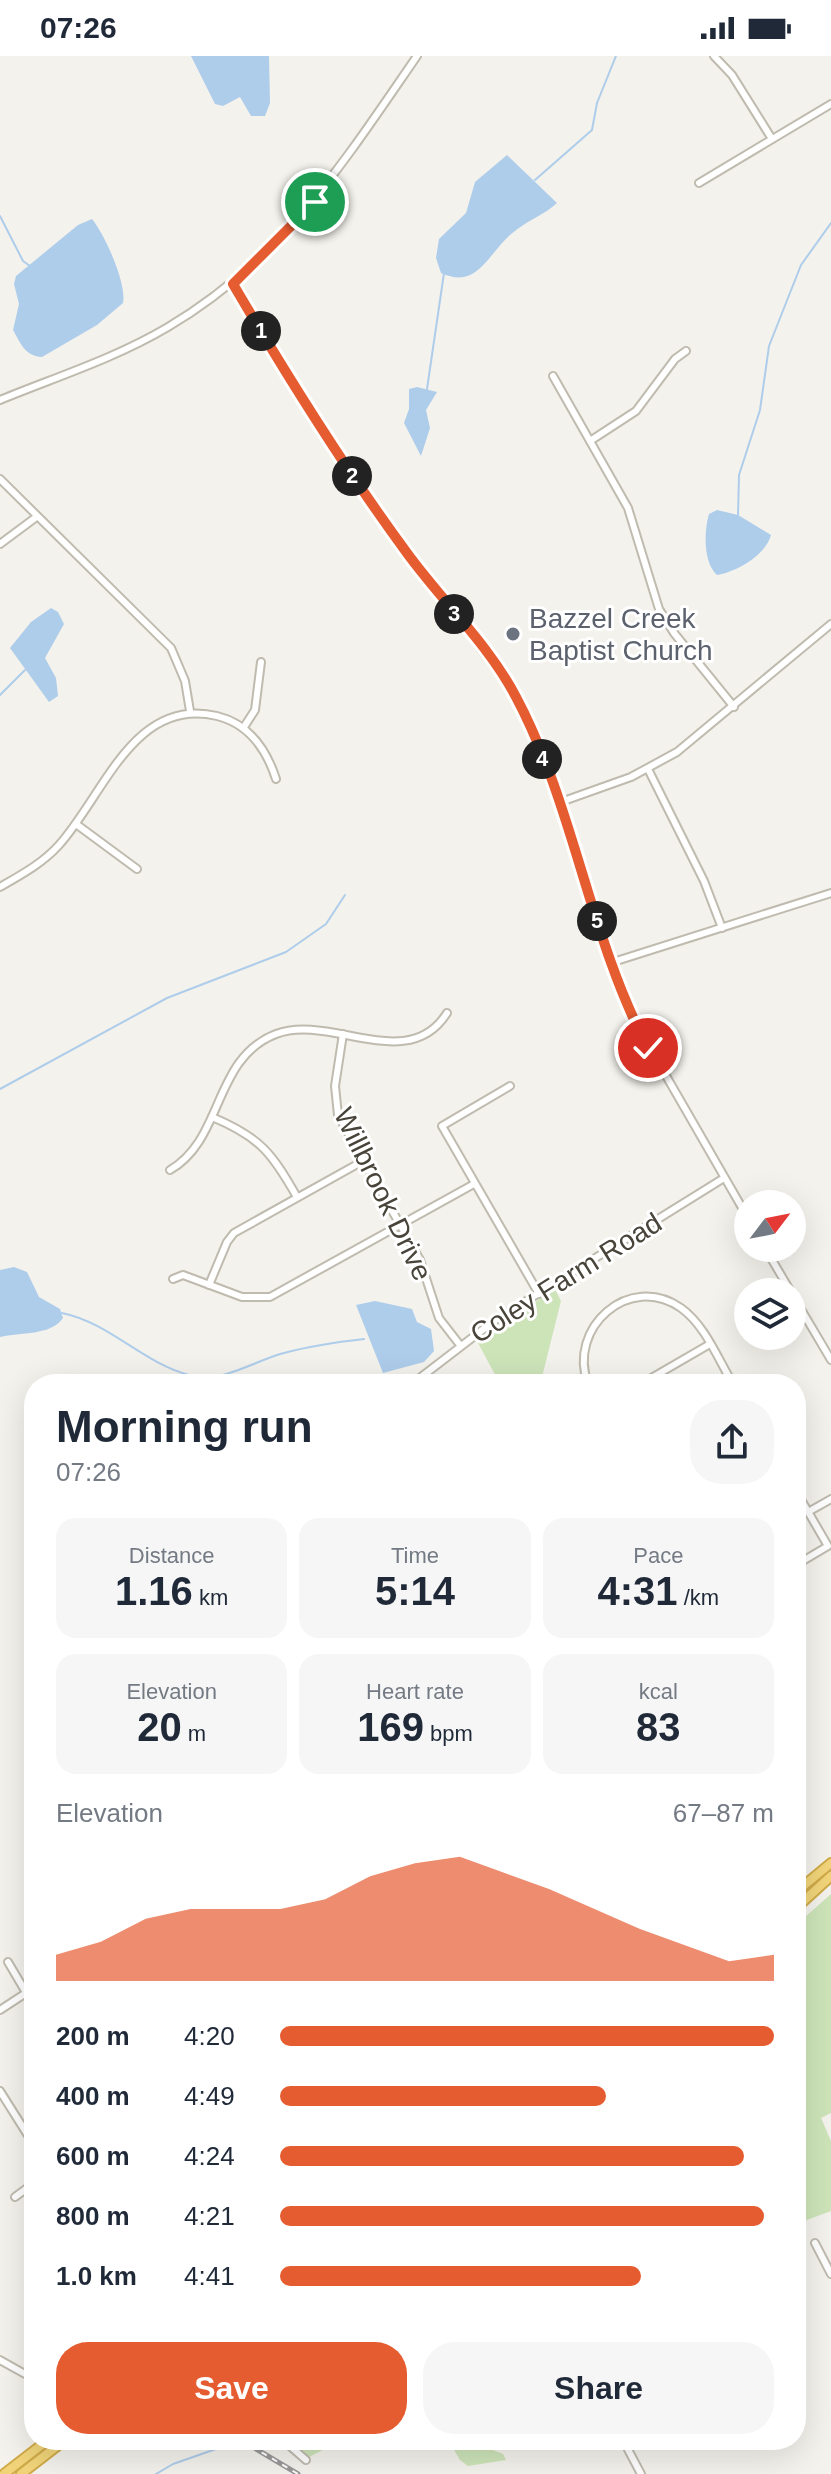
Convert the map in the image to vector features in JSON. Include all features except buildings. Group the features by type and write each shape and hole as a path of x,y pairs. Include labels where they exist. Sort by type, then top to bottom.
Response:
{"highway":[{"path":"806,1884 831,1863"},
{"path":"806,1899 831,1876"},
{"path":"4,2474 35,2450"},
{"path":"21,2474 52,2450"}],"street":[{"path":"0,400 165,329 233,284 315,202 417,56"},
{"path":"714,56 732,75 772,139"},
{"path":"699,183 831,104"},
{"path":"233,284 340,460 510,686 558,803 627,1008 734,1195"},
{"path":"590,441 636,411 675,359 686,351"},
{"path":"553,376 633,518 659,609 674,633 734,707"},
{"path":"0,479 35,518 171,648 185,681 190,711"},
{"path":"0,544 35,518"},
{"path":"558,803 648,769 688,744 831,624"},
{"path":"244,727 255,710 261,687 261,662"},
{"path":"0,887 50,855 136,740 167,717 190,711 222,717 244,727 268,757 276,779"},
{"path":"648,769 704,881 722,928"},
{"path":"76,824 137,869"},
{"path":"610,963 831,893"},
{"path":"170,1170 196,1150 235,1067 263,1040 291,1029 319,1028 394,1043 408,1041 440,1023 447,1013"},
{"name":"Willbrook Drive","path":"343,1034 335,1086 338,1115 423,1268 439,1318 460,1345"},
{"path":"510,1086 442,1126 539,1294"},
{"path":"212,1117 241,1129 263,1144 297,1197"},
{"path":"209,1285 227,1242 234,1233 363,1161"},
{"name":"Coley Farm Road","path":"424,1374 460,1345 724,1178"},
{"path":"173,1279 183,1275 242,1297 270,1297 474,1184"},
{"path":"585,1374 587,1338 603,1314 622,1301 645,1296 674,1304 692,1317 727,1374"},
{"path":"806,1318 831,1360"},
{"path":"822,1344 831,1339"},
{"path":"658,1374 710,1344"},
{"path":"808,1512 831,1499"},
{"path":"806,1508 828,1546 806,1559"},
{"path":"8,1962 24,1990"},
{"path":"0,2010 24,1994"},
{"path":"0,2091 24,2129"},
{"path":"15,2197 24,2190"},
{"path":"815,2243 831,2274"},
{"path":"0,2361 24,2373"},
{"path":"294,2450 306,2460"},
{"path":"628,2450 641,2474"}],"green space":[{"path":"555,1289 561,1301 543,1374 495,1374 477,1341"},
{"path":"831,1894 831,2113 821,2118 831,2141 831,2211 806,2220 806,1916"},
{"path":"302,2450 323,2450 309,2457"},
{"path":"454,2450 493,2450 503,2454 506,2460 468,2466"}],"water":[{"path":"191,56 269,56 270,103 265,116 251,116 240,97 223,106 215,104"},
{"path":"507,155 557,203 515,231 475,272 465,277 441,273 436,258 439,239 466,213 475,182"},
{"path":"92,219 114,260 122,284 123,303 97,325 42,357 31,354 13,330 19,304 14,284 16,276 78,225"},
{"path":"417,387 437,392 426,410 430,428 421,456 404,423 409,409 409,389"},
{"path":"717,510 738,515 771,535 757,556 717,575 707,555 706,529 709,514"},
{"path":"51,608 58,612 64,624 45,658 56,678 58,696 49,702 10,648 31,622"},
{"path":"14,1267 27,1272 39,1297 60,1309 63,1318 58,1324 43,1331 0,1337 0,1270"},
{"path":"375,1301 412,1309 417,1322 431,1329 434,1351 424,1362 383,1373 356,1305"}],"waterway":[{"path":"535,180 592,130 597,103 616,56"},
{"path":"0,216 23,261 30,266"},
{"path":"738,516 739,475 760,410 769,346 801,265 831,223"},
{"path":"427,389 444,273"},
{"path":"0,695 25,670"},
{"path":"0,1089 167,998 286,952 326,924 345,895"},
{"path":"62,1313 96,1325 156,1362 186,1374"},
{"path":"226,1374 294,1351 364,1339"},
{"path":"156,2474 173,2464 213,2450"}],"railway":[{"path":"258,2450 298,2474"}],"place":[{"name":"Bazzel Creek Baptist Church","path":"513,634"}],"route":[{"path":"315,202 233,284 340,460 517,697 585,881 615,982 648,1048"}]}
